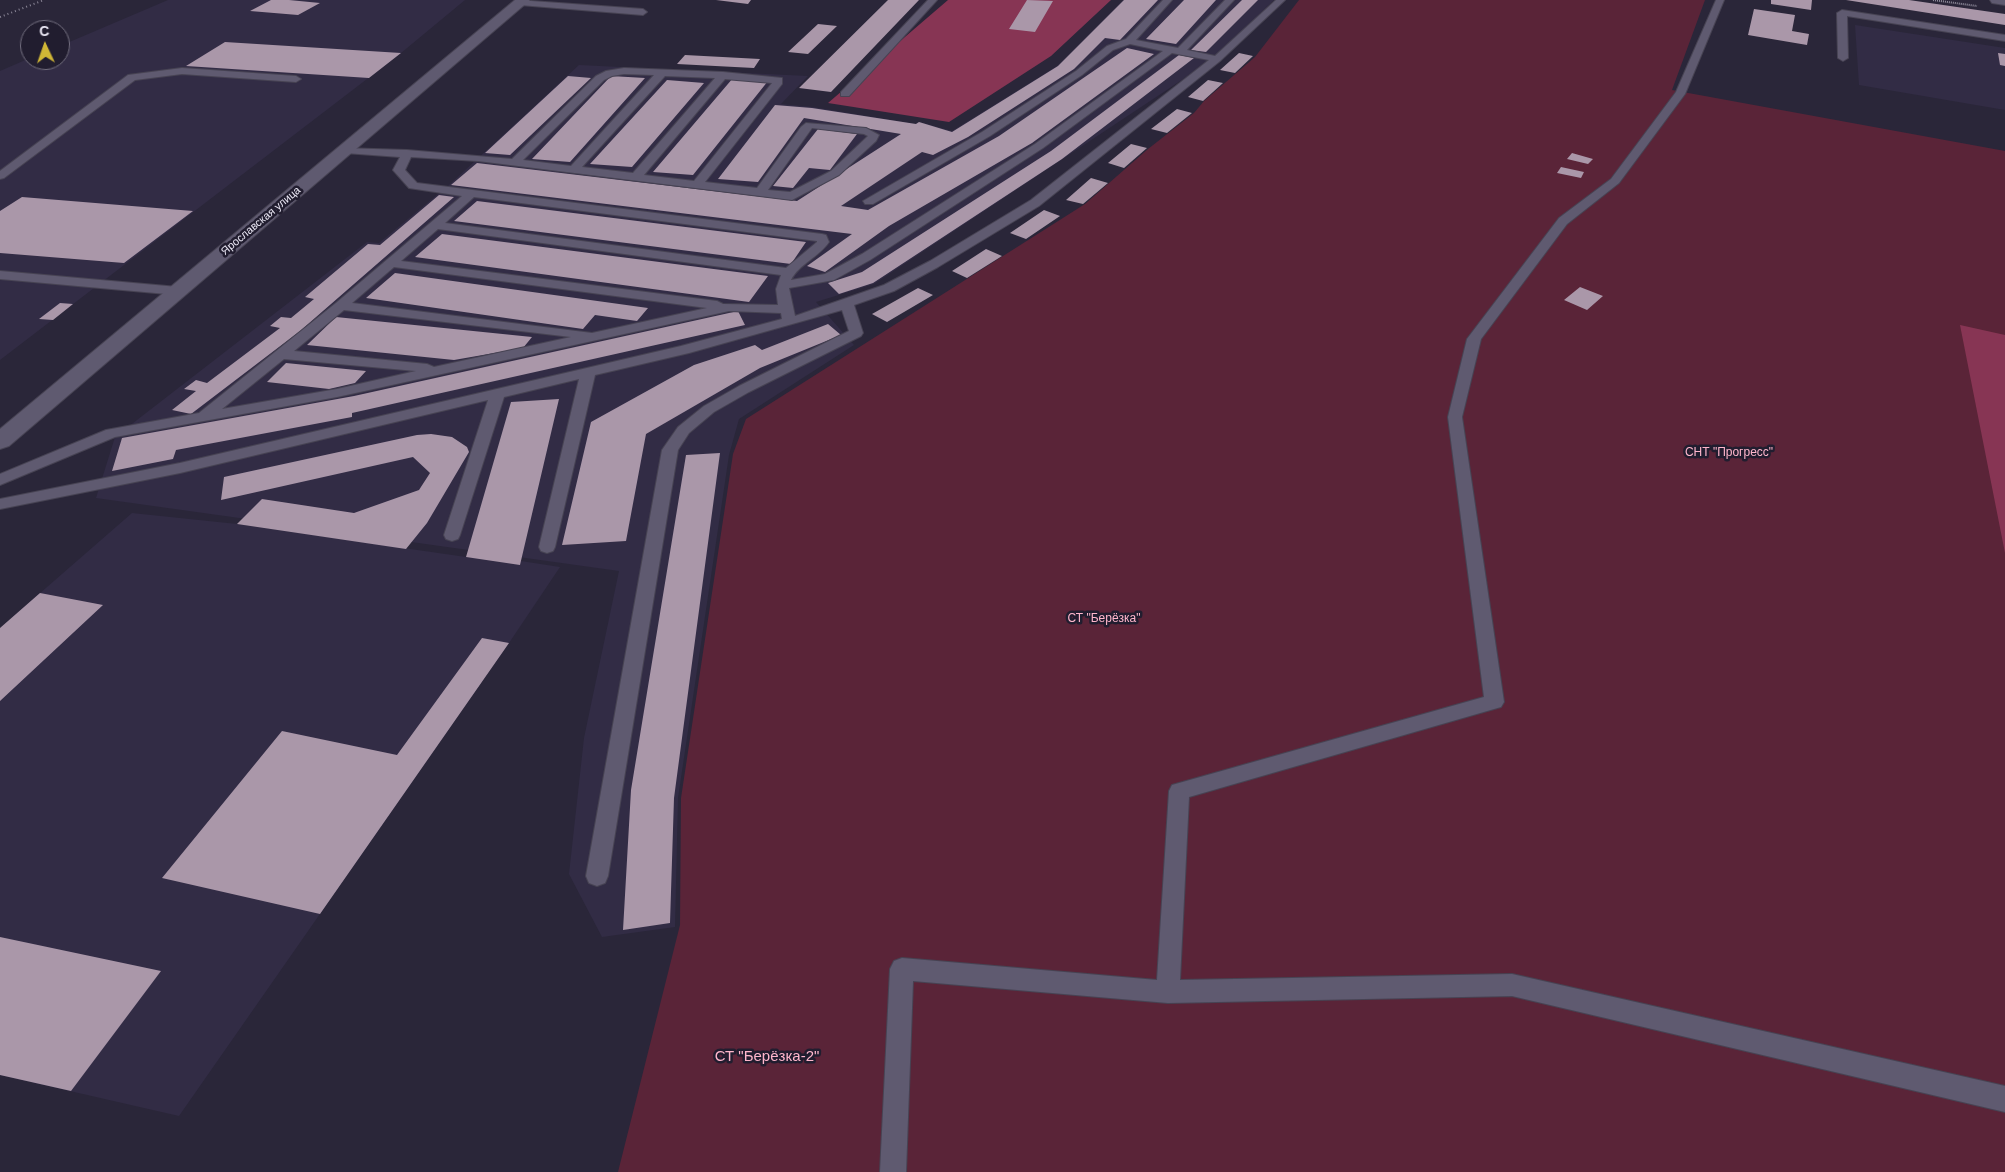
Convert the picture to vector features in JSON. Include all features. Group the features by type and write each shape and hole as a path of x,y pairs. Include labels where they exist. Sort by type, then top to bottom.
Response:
{"main road":[{"path":"1997,0 2005,1"},
{"name":"Ярославская улица","path":"0,441 521,1"}],"lane":[{"path":"845,94 933,0"},
{"path":"1129,42 1168,0"},
{"path":"783,285 829,277 866,257 1040,146 1175,51 1230,0"},
{"path":"0,504 180,468 684,350 788,315 846,303 889,288 934,264 1035,203 1218,59 1281,0"},
{"path":"1168,992 1179,791 1494,702 1455,417 1474,339 1563,221 1615,181 1682,92 1720,0"},
{"path":"521,1 643,12"},
{"path":"1843,58 1842,13 2005,38"},
{"path":"870,201 986,134 1079,73 1110,48 1129,42 1218,59"},
{"path":"0,176 132,77 182,71 296,79"},
{"path":"515,162 600,78 609,73 723,75 774,78 778,80 698,184"},
{"path":"574,169 662,73"},
{"path":"636,177 723,75"},
{"path":"345,150 478,158 792,196 835,172 872,139 874,135 866,132 810,125 805,129 760,192"},
{"path":"407,154 399,170 413,186 822,238 823,242 819,249 789,272 783,285 788,315"},
{"path":"203,417 341,306 471,194"},
{"path":"434,225 789,272"},
{"path":"390,263 788,315"},
{"path":"0,276 178,291"},
{"path":"597,876 670,450 683,430 709,409 744,389 856,333 846,303"},
{"path":"341,306 601,336"},
{"path":"0,480 111,433 337,393 729,307"},
{"path":"281,354 444,370"},
{"path":"547,547 588,373"},
{"path":"452,535 498,394"},
{"path":"893,1172 902,969 1168,992 1512,984 2005,1099"}],"path":[{"path":"1933,0 1978,6"}],"shaded area":[{"path":"168,0 465,0 401,53 0,360 0,71 20,62 20,70 70,70 70,42"},
{"path":"948,0 1111,0 1051,56 949,122 828,103"},
{"path":"1123,0 1274,0 1215,58 874,284 816,302 854,345 739,419 729,455 678,798 675,927 602,937 569,874 584,738 619,571 96,498 115,437 367,242 379,243 449,185 579,65 808,76 781,104 813,107 915,124 919,122 952,131 1057,66"},
{"path":"1855,25 2005,48 2005,110 1859,85"},
{"path":"1960,325 2005,335 2005,553"},
{"path":"132,513 237,524 466,557 521,561 560,567 179,1116 0,1075 0,628"}],"green space":[{"path":"1299,0 1705,0 1672,90 2005,151 2005,1172 618,1172 680,925 681,798 733,454 746,419 1085,204 1148,149 1194,113 1204,101 1255,57"}],"building":[{"path":"271,0 320,3 298,15 250,11"},
{"path":"716,0 751,0 748,4"},
{"path":"888,0 919,0 831,92 799,88"},
{"path":"1027,0 1053,1 1035,32 1009,29"},
{"path":"1124,0 1158,0 1120,40 1105,38 1074,69 968,137 933,155 922,152 841,206 868,210 999,136 1127,48 1154,54 1032,143 889,226 825,272 807,266 852,234 451,185 477,163 797,201 901,134 804,118 758,182 718,179 775,105 812,108 916,124 919,122 952,132 1058,66"},
{"path":"1184,0 1216,0 1176,44 1146,39"},
{"path":"1242,0 1258,0 1206,52 1191,50"},
{"path":"1771,0 1812,0 1811,10 1771,4"},
{"path":"1846,0 1909,0 2005,14 2005,25"},
{"path":"1754,9 1795,15 1792,31 1809,34 1807,45 1748,35"},
{"path":"818,24 837,26 808,54 788,52"},
{"path":"225,42 401,53 369,78 186,66"},
{"path":"1239,53 1253,56 1235,73 1220,70"},
{"path":"1998,53 2005,54 2005,66 2000,65"},
{"path":"685,55 760,59 754,68 677,64"},
{"path":"1179,55 1194,58 1062,159 873,283 839,294 828,283 862,272 1051,151"},
{"path":"568,76 591,78 510,155 485,153"},
{"path":"611,76 645,78 570,162 532,159"},
{"path":"733,78 768,81 693,175 653,172"},
{"path":"667,80 704,83 632,167 590,164"},
{"path":"1208,80 1223,83 1203,101 1188,97"},
{"path":"1177,109 1192,113 1167,133 1151,129"},
{"path":"818,129 857,134 830,170 809,168 793,188 773,186"},
{"path":"1131,144 1147,148 1124,168 1108,163"},
{"path":"1572,153 1593,159 1588,164 1567,159"},
{"path":"1561,167 1584,172 1581,178 1557,173"},
{"path":"1091,178 1108,183 1083,204 1066,200"},
{"path":"439,195 454,197 300,331 191,414 172,410 196,391 184,389 196,380 207,383 280,328 270,326 281,317 291,318 314,299 305,297 368,244 380,245"},
{"path":"22,197 193,211 124,263 0,253 0,211"},
{"path":"477,201 806,242 791,264 454,221"},
{"path":"1044,210 1060,216 1026,239 1010,233"},
{"path":"442,234 768,276 749,302 415,257"},
{"path":"986,249 1002,256 967,278 952,271"},
{"path":"395,273 648,308 637,321 595,315 583,329 366,298"},
{"path":"1580,287 1603,296 1587,310 1564,300"},
{"path":"918,288 933,295 887,322 872,314"},
{"path":"60,303 73,304 53,320 39,319"},
{"path":"738,311 745,325 352,413 352,417 176,450 173,459 112,471 122,438 354,396"},
{"path":"336,317 532,337 523,348 454,360 307,345"},
{"path":"828,324 841,335 760,368 646,434 626,541 562,545 591,422 694,365 755,345 762,350"},
{"path":"286,363 366,371 355,383 329,389 267,382"},
{"path":"559,399 520,565 466,557 511,402"},
{"path":"431,434 452,437 467,447 469,452 427,523 406,549 237,524 262,499 354,513 419,490 430,473 413,457 221,500 224,477 417,435"},
{"path":"720,453 674,798 670,923 623,930 631,790 686,455"},
{"path":"40,593 103,605 0,701 0,628"},
{"path":"482,638 509,643 320,914 162,878 282,731 397,755"},
{"path":"0,937 161,971 71,1091 0,1075"}],"railway":[{"path":"0,17 44,0"}],"park label":[{"name":"СНТ \"Прогресс\"","path":"1729,453"},
{"name":"СТ \"Берёзка\"","path":"1104,619"},
{"name":"СТ \"Берёзка-2\"","path":"767,1057"}]}
